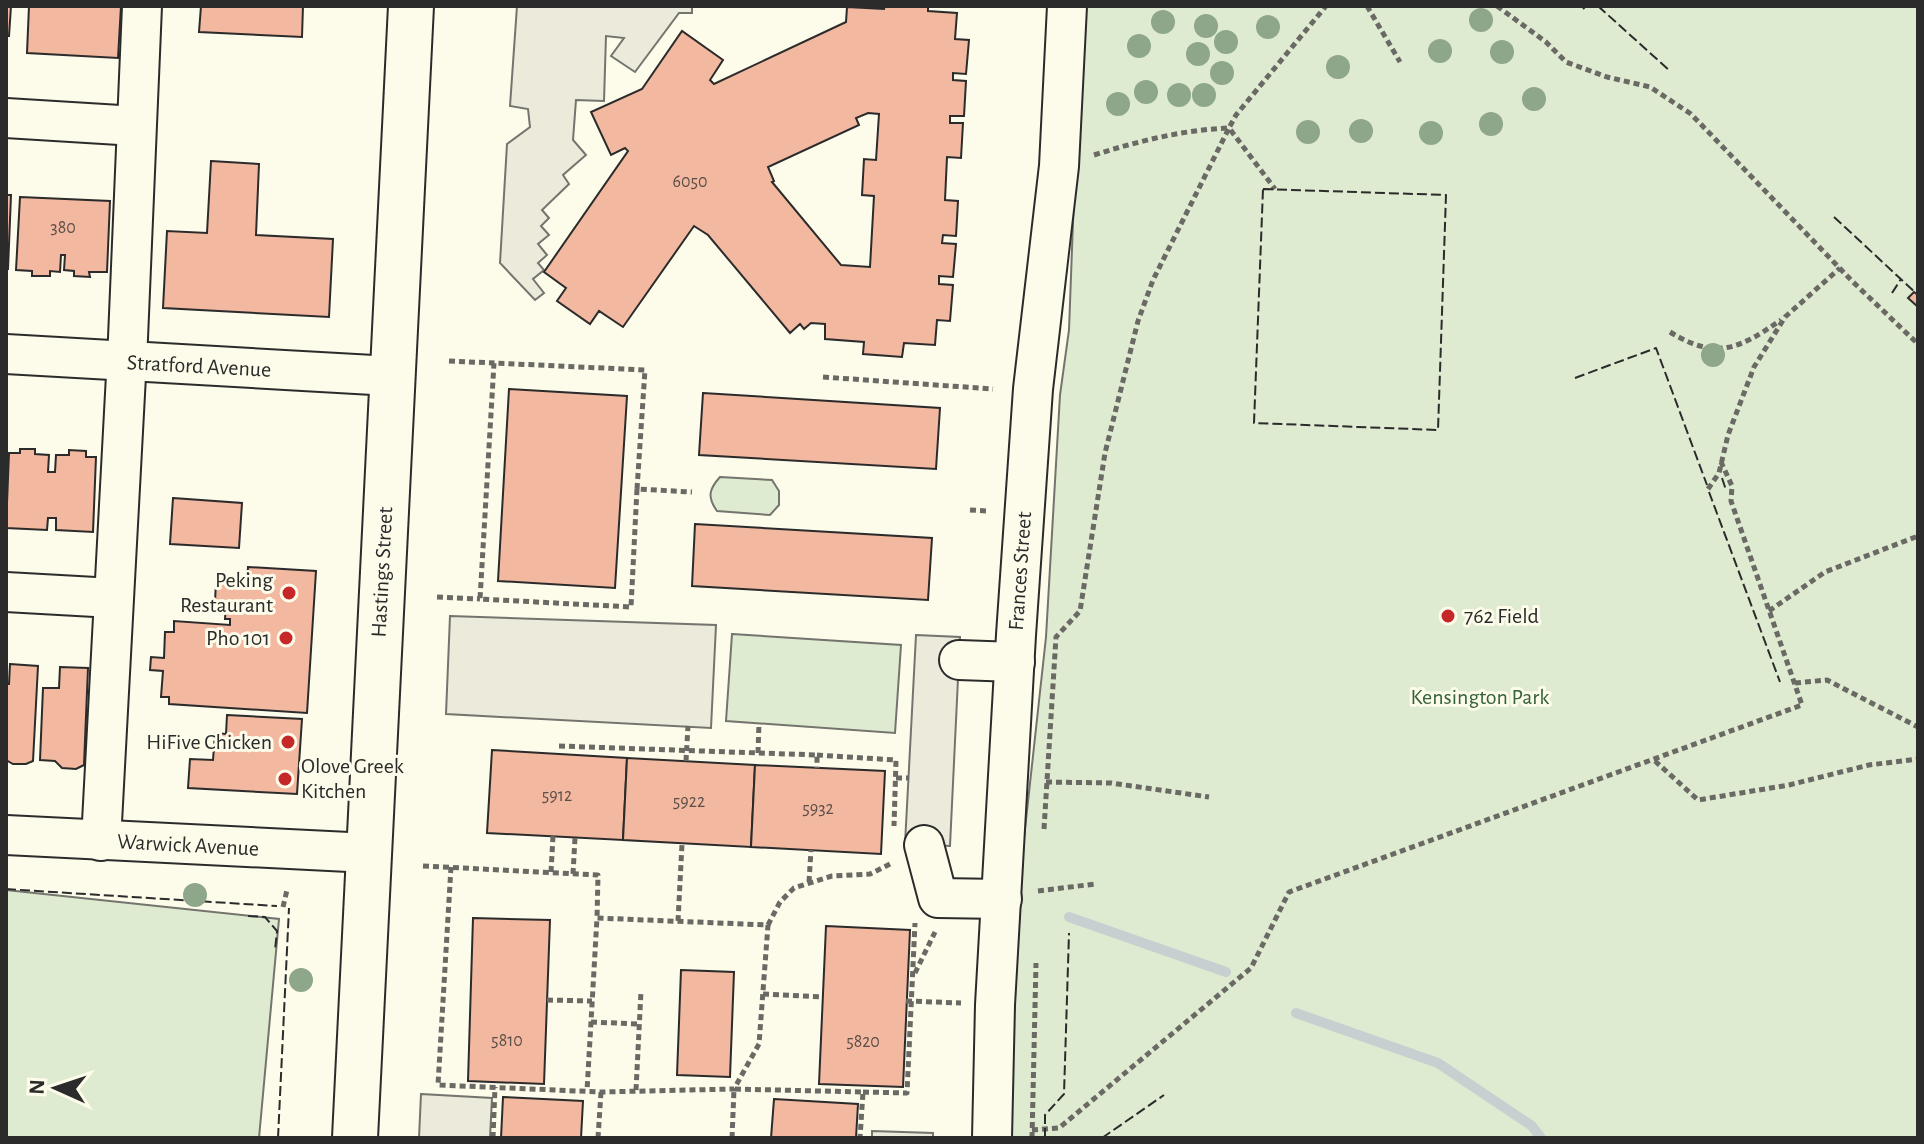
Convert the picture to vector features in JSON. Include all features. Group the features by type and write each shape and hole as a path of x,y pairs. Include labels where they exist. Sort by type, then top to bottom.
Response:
{"main road":[{"name":"Hastings Street","path":"355,1138 411,6"}],"street":[{"path":"101,841 127,363 142,6"},
{"name":"Frances Street","path":"992,1138 995,1005 1020,903 1009,782 1015,662 1032,400 1059,166 1067,6"},
{"path":"6,118 136,126"},
{"name":"Stratford Avenue","path":"6,354 391,376"},
{"path":"6,592 113,598"},
{"path":"959,660 1015,662"},
{"name":"Warwick Avenue","path":"6,835 369,853"},
{"path":"901,852 938,898 1020,903"}],"path":[{"path":"1043,844 1056,637 1080,611 1105,453 1138,321 1153,280 1236,115 1326,6"},
{"path":"1367,6 1400,62"},
{"path":"1497,6 1546,42 1566,62 1607,77 1650,87 1691,114 1918,344"},
{"path":"1059,166 1138,141 1194,130 1229,128"},
{"path":"1229,128 1275,189"},
{"path":"1670,332 1692,346 1726,349 1756,337 1785,317 1840,268"},
{"path":"1708,489 1719,473 1728,435 1754,367 1785,317"},
{"path":"437,597 631,607 645,370 449,361"},
{"path":"480,599 494,363"},
{"path":"823,377 993,389"},
{"path":"1032,1130 1059,1128 1251,968 1289,892 1802,705 1731,501 1732,486 1721,462"},
{"path":"637,489 692,492"},
{"path":"970,510 987,511"},
{"path":"1769,611 1825,572 1918,536"},
{"path":"1795,683 1827,680 1918,727"},
{"path":"758,753 759,723"},
{"path":"686,761 688,726"},
{"path":"559,746 896,760 901,852 870,874 832,876 794,888 780,902 768,925 759,1044 734,1089 732,1138"},
{"path":"817,755 817,768"},
{"path":"1655,761 1698,800 1789,785 1869,765 1918,759"},
{"path":"896,778 909,778"},
{"path":"1009,782 1111,783 1209,797"},
{"path":"551,872 553,836"},
{"path":"573,874 575,838"},
{"path":"678,921 682,844"},
{"path":"809,882 811,850"},
{"path":"423,866 598,875 587,1091"},
{"path":"451,867 438,1085 601,1092 734,1089 907,1093 915,920"},
{"path":"1038,891 1040,875"},
{"path":"1020,903 1038,891 1095,884"},
{"path":"283,907 287,890"},
{"path":"913,977 951,898"},
{"path":"597,918 768,925"},
{"path":"1032,1138 1037,951"},
{"path":"636,1090 641,991"},
{"path":"763,994 823,997"},
{"path":"547,1000 592,1001"},
{"path":"909,1001 995,1005"},
{"path":"591,1022 639,1024"},
{"path":"493,1138 495,1087"},
{"path":"598,1138 601,1092"},
{"path":"860,1138 863,1092"}],"green space":[{"name":"Kensington Park","path":"1081,6 1918,6 1918,1138 1005,1138 1018,893 1046,637 1060,395 1069,330"},
{"path":"720,477 772,480 779,491 779,505 770,515 717,511 711,493"},
{"path":"732,634 901,645 895,733 726,721"},
{"path":"6,890 279,919 259,1138 6,1138"}],"shaded area":[{"path":"517,6 692,6 692,13 679,13 635,72 611,56 624,38 606,36 604,101 576,100 573,140 586,155 563,175 569,184 542,210 549,218 541,226 549,235 538,244 547,255 538,263 544,270 533,279 544,293 535,300 500,263 507,144 530,127 528,109 510,106"},
{"path":"450,616 716,625 711,728 446,714"},
{"path":"916,635 960,637 950,846 905,844"},
{"path":"421,1094 492,1098 490,1138 419,1138"},
{"path":"872,1131 933,1133 933,1138 872,1138"}],"building":[{"path":"6,6 11,6 9,36 6,36"},
{"path":"29,6 121,6 118,58 27,53"},
{"path":"201,6 303,6 302,37 199,32"},
{"path":"885,6 928,6 928,11 957,13 955,39 969,40 966,74 953,73 953,80 966,81 964,116 950,116 950,123 963,123 961,158 947,157 945,200 958,201 956,236 943,235 942,243 956,244 953,277 939,276 939,284 953,285 950,321 937,320 935,345 904,343 902,357 863,354 864,342 825,339 825,324 811,323 804,329 800,324 790,333 708,235 694,226 623,327 599,311 590,324 557,301 566,288 544,272 628,151 625,148 611,155 591,112 642,89 682,31 723,60 710,80 714,84 846,22 847,7 884,9","holes":["868,113 879,114 876,160 864,159 862,195 874,196 870,267 841,265 772,182 768,167 859,125 856,118"]},
{"path":"211,161 259,164 256,235 333,239 329,317 163,308 167,231 207,233"},
{"path":"6,195 11,195 8,269 6,269"},
{"path":"20,197 110,201 107,272 89,272 90,277 74,276 74,271 64,270 65,255 61,255 60,272 50,271 50,276 32,276 32,271 16,270"},
{"path":"1914,292 1918,295 1918,307 1908,298"},
{"path":"509,389 627,396 615,588 498,581"},
{"path":"703,393 940,408 936,469 699,455"},
{"path":"20,449 35,449 35,454 49,455 48,472 55,472 56,455 69,455 69,450 86,451 86,457 96,457 93,532 56,530 56,518 48,518 47,530 6,528 9,453 20,453"},
{"path":"173,498 242,503 239,548 170,544"},
{"path":"695,524 932,538 928,600 692,586"},
{"path":"248,567 316,571 307,713 169,704 169,697 161,697 163,671 150,670 151,657 164,658 165,632 174,632 174,621 230,625 230,619 225,619 226,603 215,602 216,581 247,583"},
{"path":"10,664 38,666 33,761 26,764 13,764 6,760 6,684 9,684"},
{"path":"60,667 88,668 84,765 76,769 62,768 55,761 40,760 43,688 59,688"},
{"path":"227,715 302,719 297,794 188,788 190,759 213,760 215,733 226,734"},
{"path":"492,750 627,758 623,840 487,833"},
{"path":"627,758 755,765 751,847 623,840"},
{"path":"755,765 885,771 881,854 751,847"},
{"path":"473,918 550,920 544,1084 468,1081"},
{"path":"826,926 910,930 903,1087 819,1084"},
{"path":"681,970 734,972 730,1077 677,1075"},
{"path":"503,1097 583,1101 581,1138 501,1138"},
{"path":"774,1099 858,1104 856,1138 771,1138"}],"waterway":[{"path":"1069,917 1226,972"},
{"path":"1296,1013 1438,1063 1532,1126 1541,1138"}],"fence":[{"path":"1583,9 1586,6"},
{"path":"1598,6 1670,71"},
{"path":"1263,189 1446,195 1438,430 1254,423 1263,189"},
{"path":"1834,217 1918,295"},
{"path":"1892,293 1901,279"},
{"path":"1575,378 1656,348 1707,485"},
{"path":"1722,478 1726,490"},
{"path":"1709,492 1780,682"},
{"path":"6,889 277,906"},
{"path":"278,1138 289,908"},
{"path":"248,916 265,917 277,931 275,950"},
{"path":"1045,1138 1045,1115 1064,1094 1069,933"},
{"path":"1102,1138 1164,1095"}],"place":[{"name":"Peking Restaurant","path":"289,593"},
{"name":"762 Field","path":"1448,616"},
{"name":"Pho 101","path":"286,638"},
{"name":"HiFive Chicken","path":"288,742"},
{"name":"Olove Greek Kitchen","path":"285,779"}]}
